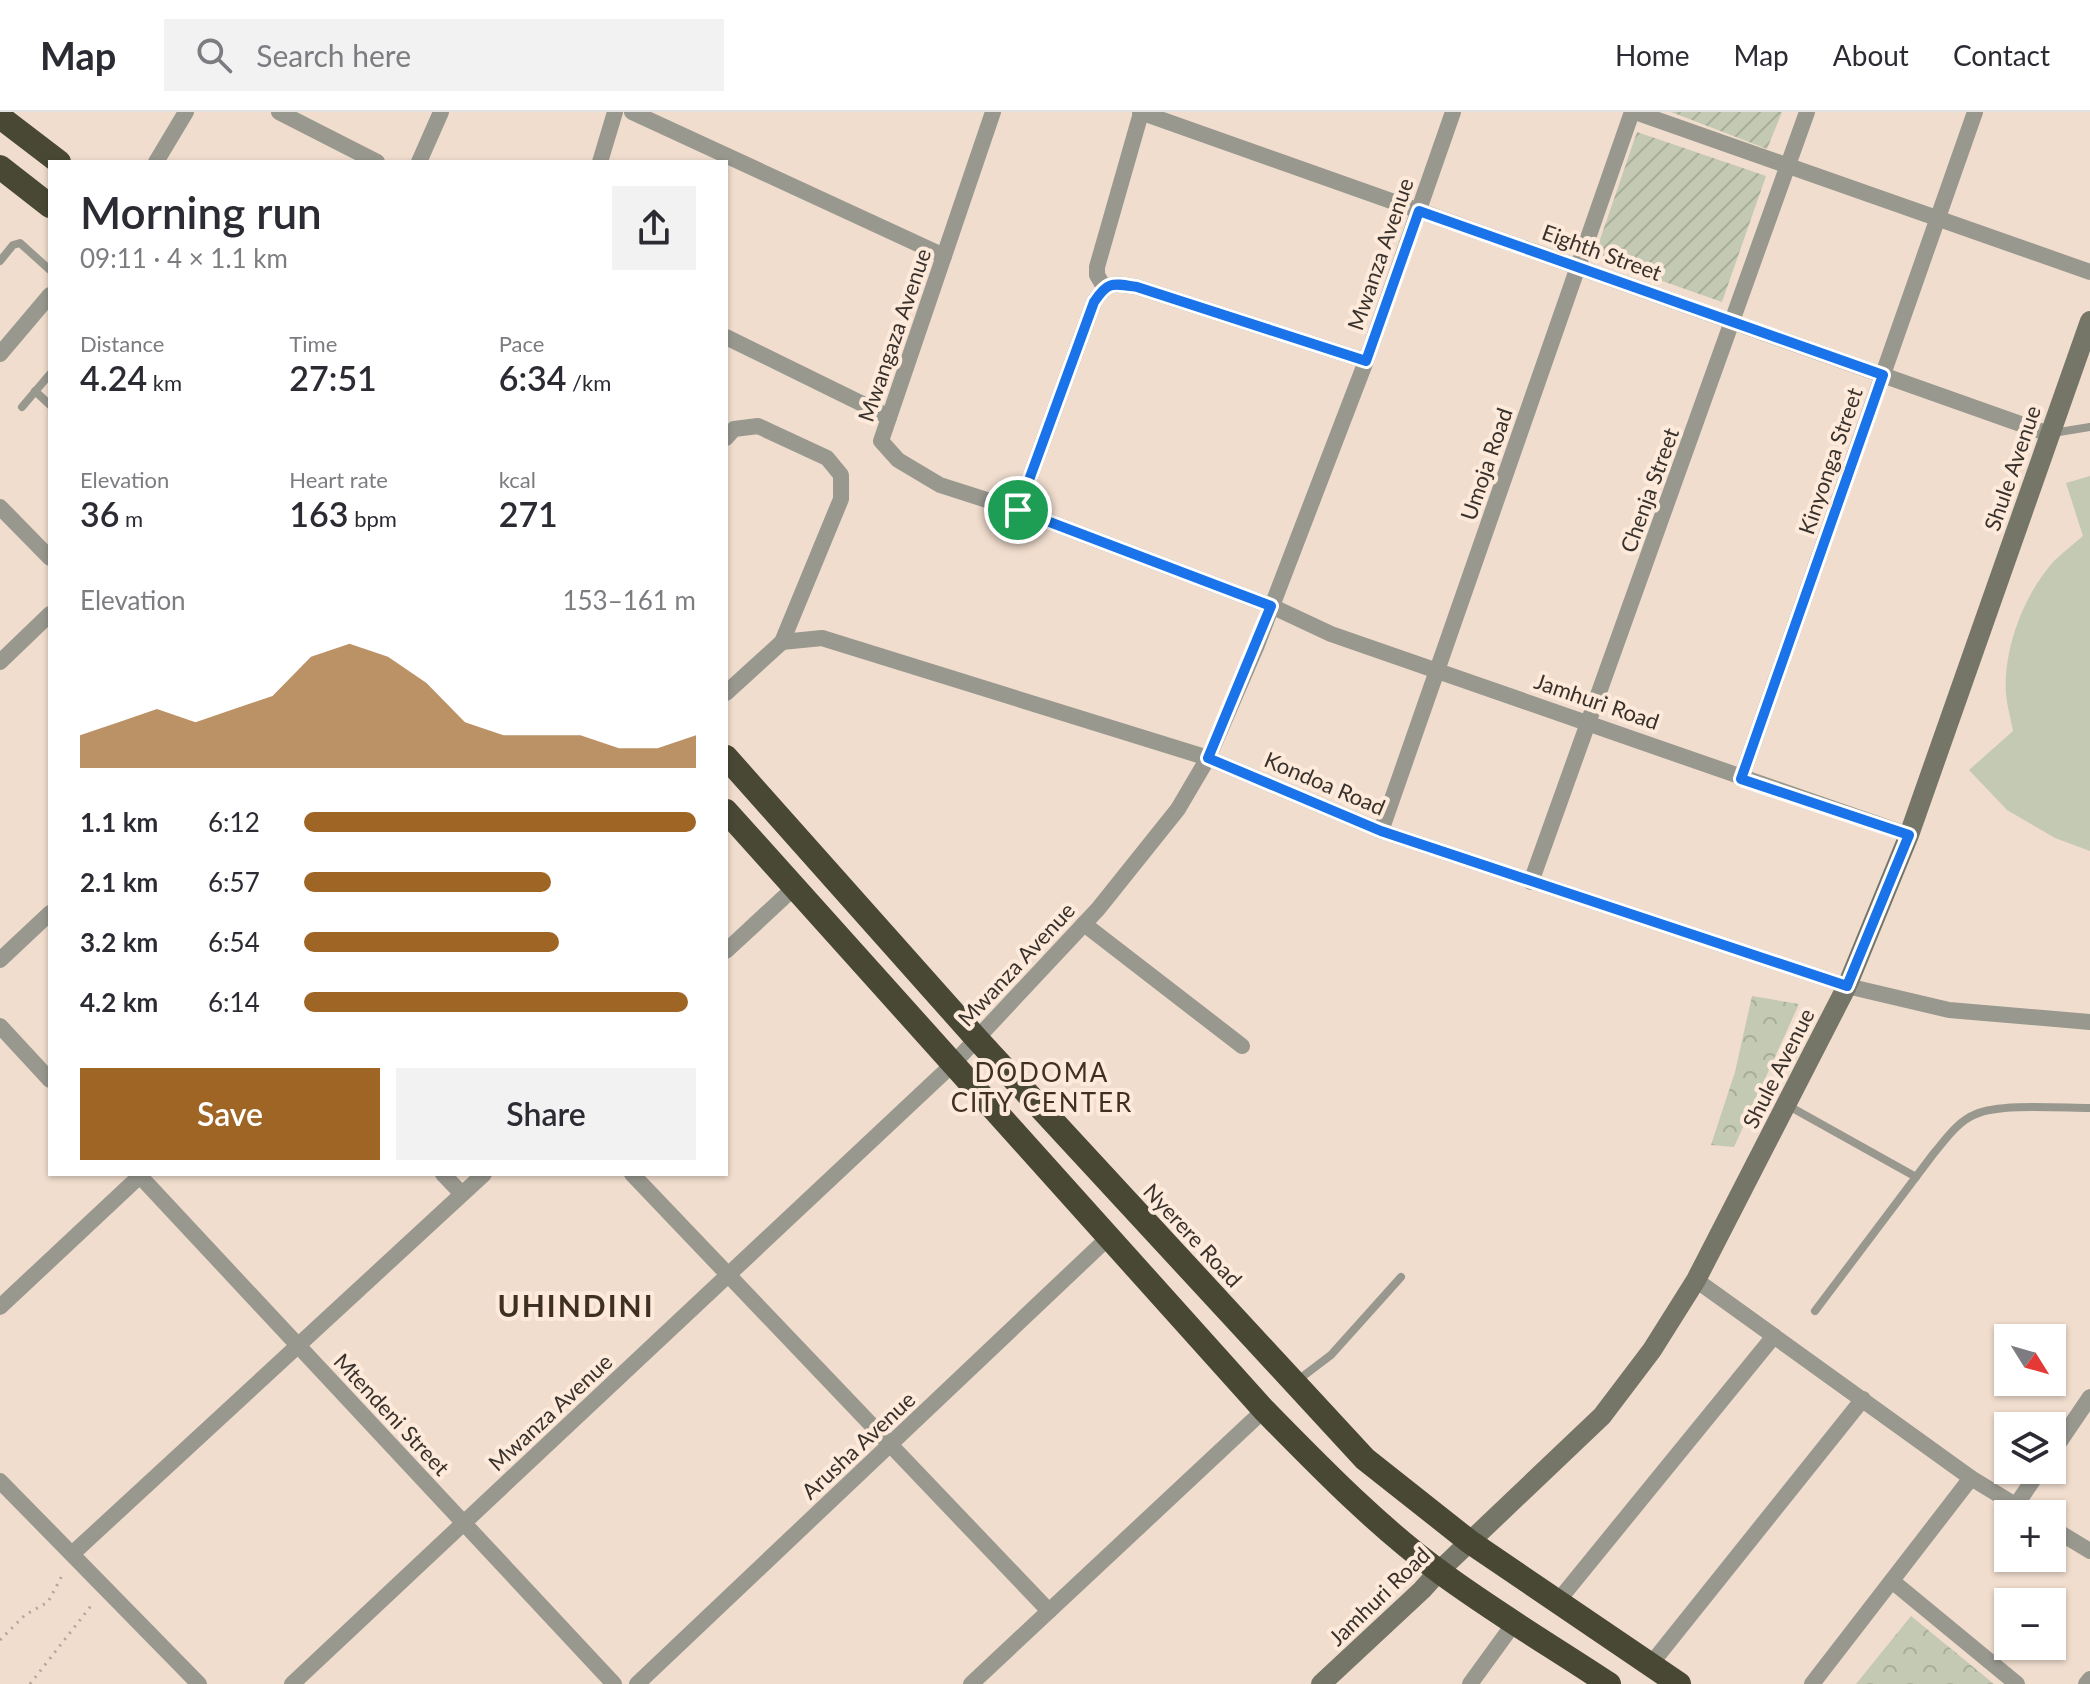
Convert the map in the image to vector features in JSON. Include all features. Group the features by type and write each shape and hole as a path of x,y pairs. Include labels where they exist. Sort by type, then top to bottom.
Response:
{"highway":[{"path":"0,117 56,160"},
{"path":"0,167 48,204"},
{"name":"Nyerere Road","path":"728,759 977,1039 1365,1459 1470,1542 1679,1684"},
{"path":"728,813 1264,1410 1378,1522 1439,1571 1609,1684"}],"main road":[{"name":"Shule Avenue","path":"1470,1542 1602,1416 1652,1350 1696,1280 1787,1105 1847,986 1909,835 2090,321"},
{"name":"Jamhuri Road","path":"1321,1684 1470,1542"}],"street":[{"path":"157,160 186,112"},
{"path":"279,112 373,160"},
{"path":"420,160 441,112"},
{"path":"601,160 615,112"},
{"path":"632,112 944,256"},
{"name":"Mwangaza Avenue","path":"993,112 881,441 898,460 940,485 1018,510 1271,606"},
{"path":"1104,287 1097,275 1097,267 1140,112"},
{"name":"Eighth Street","path":"1140,112 2049,434"},
{"name":"Mwanza Avenue","path":"292,1684 953,1064 1084,924 1178,809 1208,758 1271,606 1366,361 1453,112"},
{"path":"1633,112 2090,272"},
{"name":"Umoja Road","path":"1381,831 1633,112"},
{"name":"Chenja Street","path":"1531,882 1807,112"},
{"name":"Kinyonga Street","path":"1741,779 1975,112"},
{"path":"1018,510 1094,302 1104,287 1115,283 1137,287 1366,361"},
{"path":"0,354 48,297"},
{"path":"728,338 889,417"},
{"path":"728,436 734,429 758,426 827,458 841,475 841,499 782,642 728,691"},
{"path":"0,507 48,556"},
{"name":"Jamhuri Road","path":"1271,606 1331,634 1909,835"},
{"path":"0,662 48,616"},
{"name":"Kondoa Road","path":"782,642 822,638 1208,758 1381,831 1847,986"},
{"path":"728,949 795,887"},
{"path":"0,960 48,915"},
{"path":"1084,924 1242,1046"},
{"path":"1847,986 1949,1010 2090,1022"},
{"path":"0,1026 48,1078"},
{"path":"0,1307 139,1176"},
{"name":"Mtendeni Street","path":"141,1176 614,1684"},
{"path":"445,1176 462,1194"},
{"path":"72,1554 482,1176"},
{"path":"634,1176 1049,1611"},
{"name":"Arusha Avenue","path":"637,1684 1109,1237"},
{"path":"1696,1280 1971,1478 2007,1500"},
{"path":"1558,1601 1774,1336"},
{"path":"2066,1432 2090,1397"},
{"path":"1651,1664 1863,1399"},
{"path":"971,1684 1264,1410"},
{"path":"1812,1684 1971,1478"},
{"path":"0,1481 199,1684"},
{"path":"2066,1536 2090,1551"},
{"path":"1892,1581 2017,1684"},
{"path":"1470,1684 1515,1622"},
{"path":"2086,1684 2090,1679"}],"lane":[{"path":"0,261 13,245 20,243 48,268"},
{"path":"22,407 48,376"},
{"path":"35,391 48,403"},
{"path":"2049,434 2090,427"},
{"path":"1787,1105 1916,1177"},
{"path":"1815,1311 1956,1128 1976,1114 2008,1108 2090,1108"},
{"path":"1294,1383 1331,1355 1401,1277"}],"path":[{"path":"0,1640 25,1615 48,1602 72,1554"},
{"path":"30,1684 105,1588"}],"green space":[{"path":"1671,112 1782,112 1767,149"},
{"path":"1637,132 1766,176 1722,302 1594,257"},
{"path":"2090,476 2090,851 2055,838 2007,810 1969,770 2013,731 2006,694 2012,641 2025,606 2043,574 2083,536 2066,483"},
{"path":"1752,996 1799,1004 1734,1147 1711,1145 1735,1072"},
{"path":"1911,1616 1994,1684 1856,1684"}],"district":[{"name":"DODOMA CITY CENTER","path":"1042,1087"},
{"name":"UHINDINI","path":"576,1305"}],"route":[{"path":"1419,211 1883,375 1741,779 1909,835 1847,986 1381,831 1208,758 1271,606 1018,510 1094,302 1104,287 1115,283 1137,287 1366,361 1419,211"}]}
